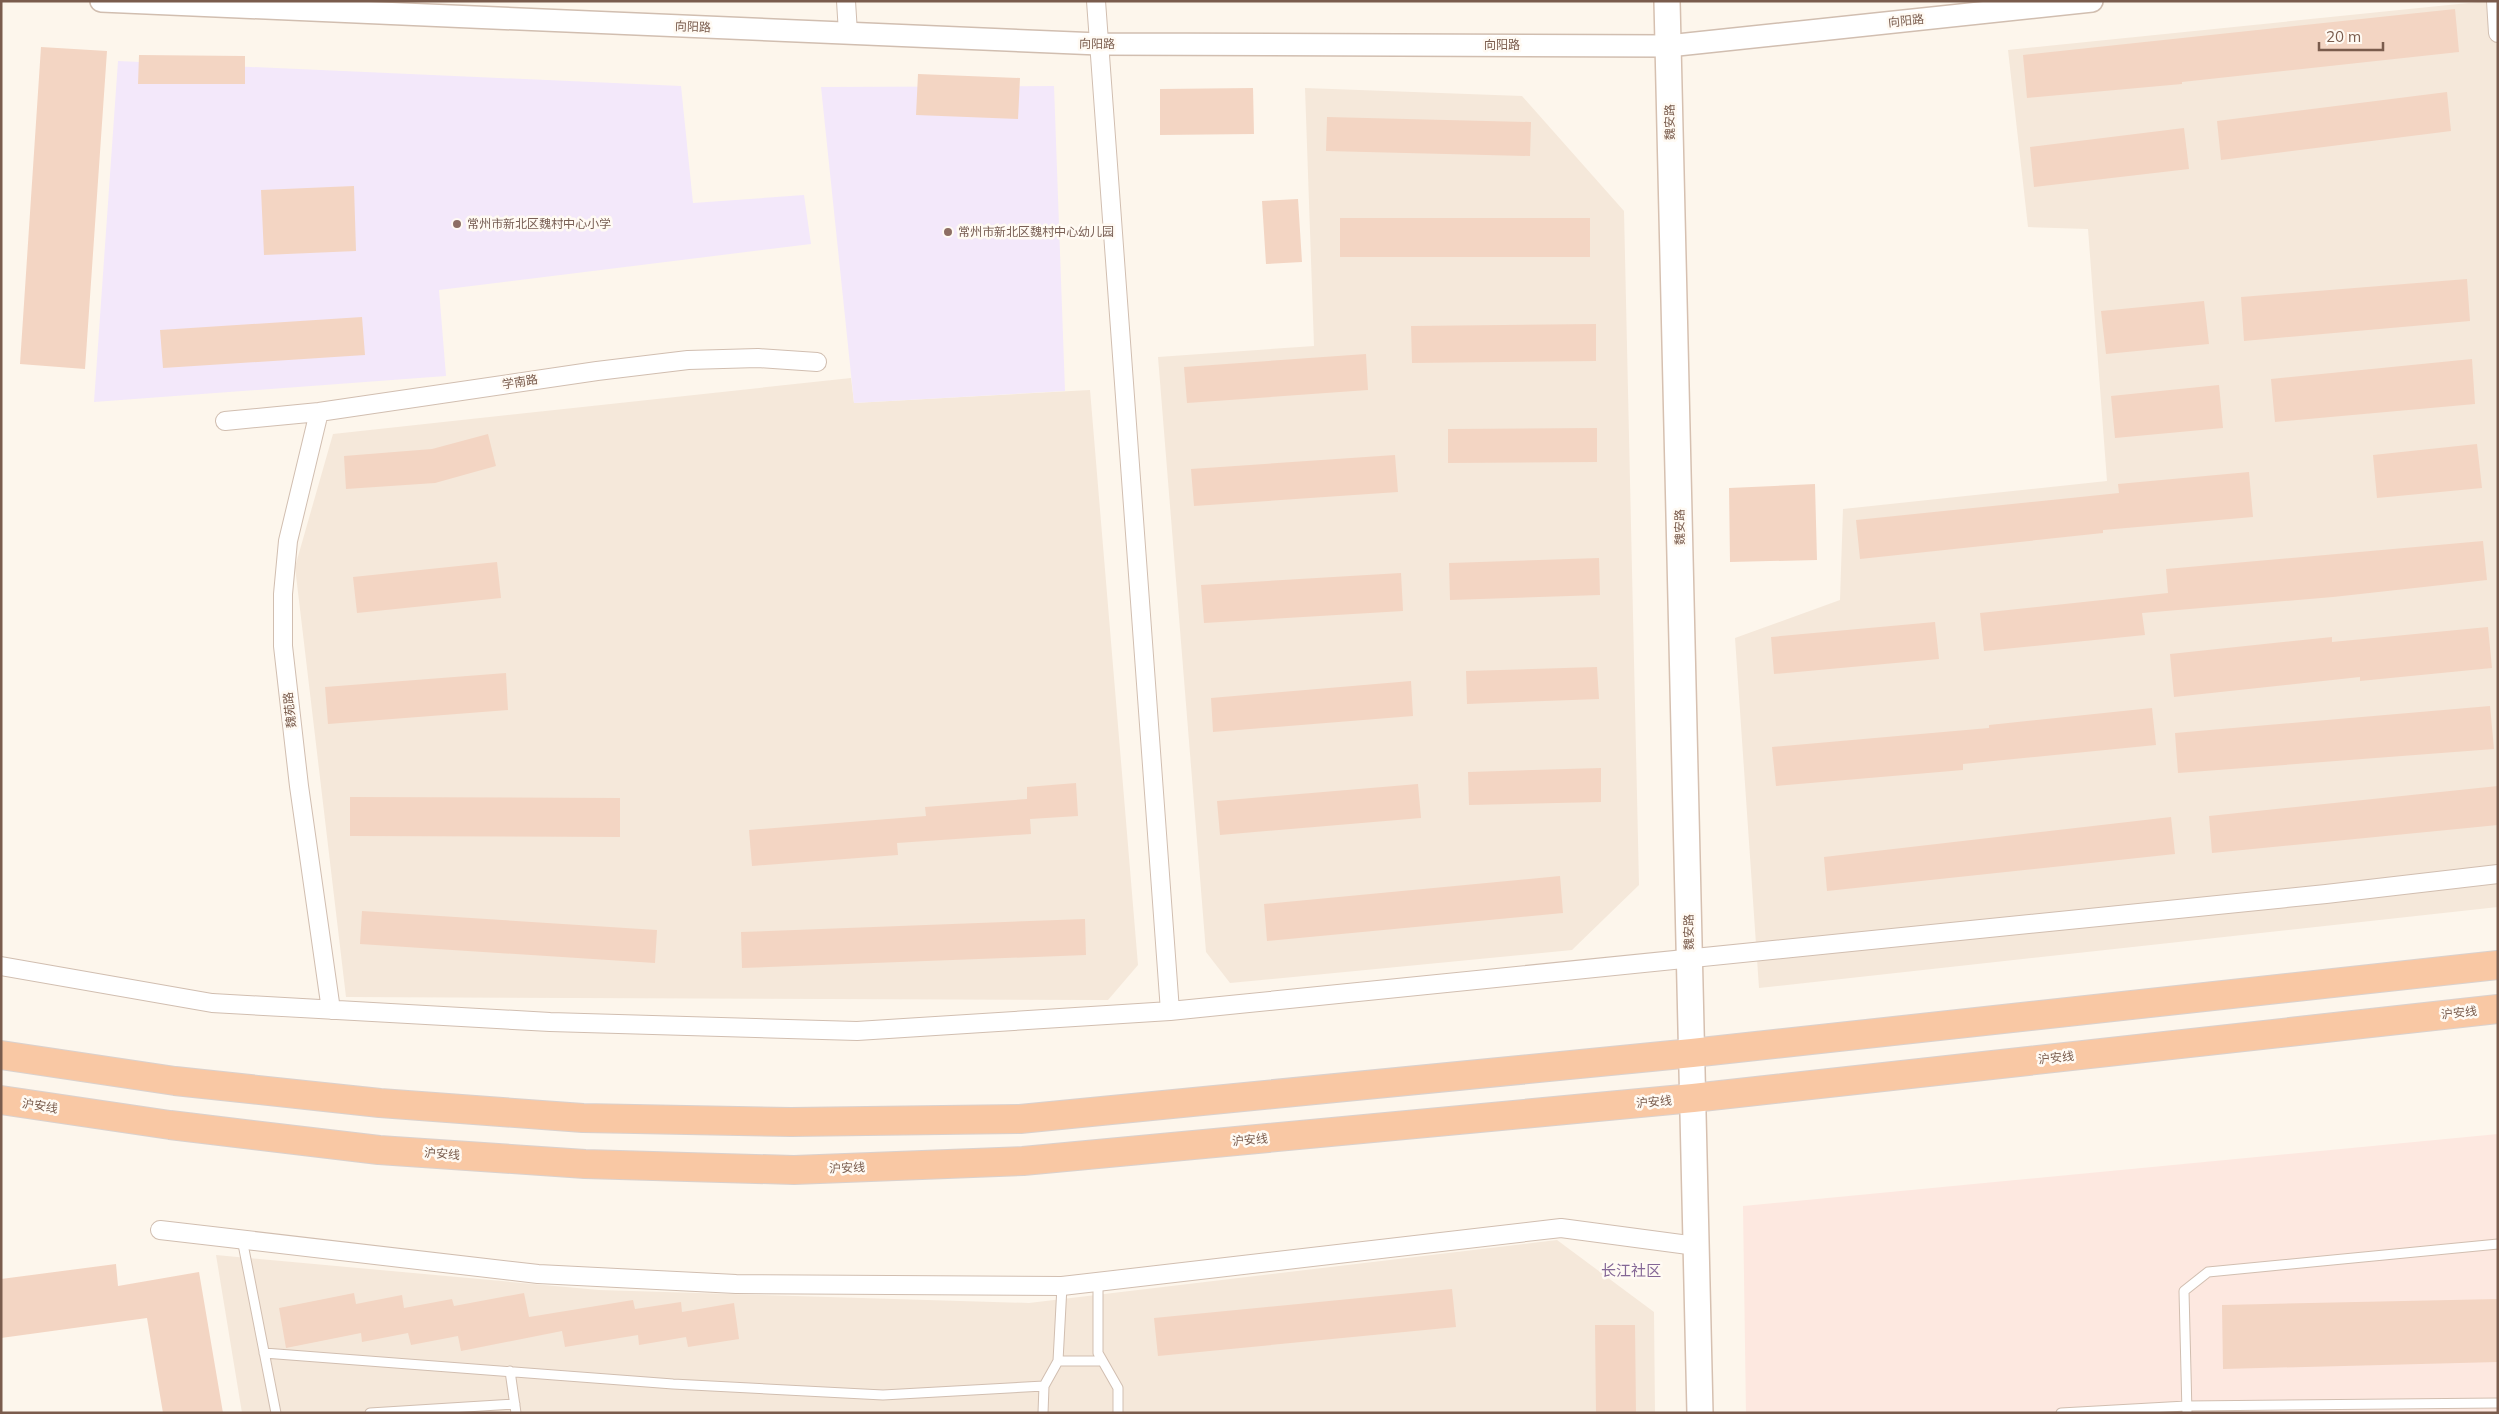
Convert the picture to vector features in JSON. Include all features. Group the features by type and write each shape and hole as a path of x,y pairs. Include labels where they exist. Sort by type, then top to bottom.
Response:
{"highway":[{"path":"1,1055 175,1081 380,1103 583,1118 801,1122 1020,1119 1692,1053 2498,964"},
{"name":"沪安线","path":"1,1100 170,1126 379,1150 585,1164 794,1170 1023,1161 1693,1098 2498,1009"}],"main road":[{"name":"魏安路","path":"1667,1 1700,1413"}],"street":[{"name":"向阳路","path":"101,1 1099,44 1668,46 2092,1"},
{"path":"846,1 848,33"},
{"path":"1096,1 1170,1011"},
{"path":"2496,1 2498,33"},
{"name":"学南路","path":"224,421 319,412 597,370 688,360 758,358 817,362"},
{"name":"魏苑路","path":"319,412 288,541 283,594 283,646 299,786 331,1010"},
{"path":"1,966 212,1003 550,1022 857,1030 1170,1011 2326,894 2498,874"},
{"path":"160,1230 538,1274 736,1284 1062,1286 1561,1228 1696,1246"}],"lane":[{"path":"242,1239 276,1413"},
{"path":"2186,1409 2184,1291 2208,1272 2498,1244"},
{"path":"1098,1283 1098,1354 1118,1388 1118,1413"},
{"path":"1043,1413 1044,1386 1058,1361 1062,1286"},
{"path":"264,1352 673,1384 883,1395 1044,1386"},
{"path":"1058,1361 1102,1361"},
{"path":"370,1413 515,1408 510,1371"},
{"path":"2061,1413 2498,1403"}],"shaded area":[{"path":"2498,1 2498,907 1759,988 1735,638 1840,600 1843,509 2107,481 2088,229 2028,227 2008,50"},
{"name":"常州市新北区魏村中心小学","path":"118,61 681,86 693,203 804,195 811,244 439,290 446,376 94,402"},
{"name":"常州市新北区魏村中心幼儿园","path":"1054,86 1065,391 854,403 821,87"},
{"path":"1305,88 1522,96 1624,211 1639,885 1572,950 1230,983 1206,952 1158,357 1314,346"},
{"path":"851,378 854,403 1090,390 1138,965 1108,1000 346,997 295,567 333,434"},
{"path":"2498,1134 2498,1413 1746,1413 1743,1206"},
{"path":"1557,1240 1654,1312 1655,1413 242,1413 216,1255 599,1290 1029,1303"}],"building":[{"path":"2455,9 2459,52 2182,82 2182,84 2027,98 2023,55"},
{"path":"41,47 107,51 85,369 20,364"},
{"path":"139,55 245,56 245,84 138,84"},
{"path":"918,74 1020,78 1018,119 916,115"},
{"path":"1253,88 1254,134 1160,135 1160,89"},
{"path":"2447,92 2451,131 2221,160 2217,121"},
{"path":"1327,117 1531,122 1530,156 1326,151"},
{"path":"2184,128 2189,169 2034,187 2030,147"},
{"path":"354,186 356,251 264,255 261,190"},
{"path":"1298,199 1302,262 1266,264 1262,201"},
{"path":"1340,218 1590,218 1590,257 1340,257"},
{"path":"2467,279 2470,321 2244,341 2241,297"},
{"path":"2204,301 2209,344 2106,354 2101,311"},
{"path":"362,317 365,355 163,368 160,330"},
{"path":"1596,324 1596,361 1412,363 1411,326"},
{"path":"1366,354 1368,390 1187,403 1184,367"},
{"path":"2472,359 2475,404 2275,422 2271,379"},
{"path":"2219,385 2223,428 2115,438 2111,396"},
{"path":"1597,428 1597,462 1448,463 1448,429"},
{"path":"488,434 496,466 435,483 346,489 344,456 432,449"},
{"path":"2477,444 2482,488 2377,498 2373,455"},
{"path":"1395,455 1398,492 1194,506 1191,469"},
{"path":"2249,472 2253,517 2103,530 2103,533 1860,559 1856,520 2119,493 2118,484"},
{"path":"1815,484 1817,560 1730,562 1729,488"},
{"path":"2483,541 2487,580 2333,597 2142,613 2145,635 1984,651 1980,613 2168,593 2166,569"},
{"path":"1599,558 1600,595 1450,600 1449,563"},
{"path":"497,562 501,598 357,613 353,577"},
{"path":"1401,573 1403,611 1204,623 1201,585"},
{"path":"1935,622 1939,659 1774,674 1771,637"},
{"path":"2488,627 2492,668 2360,681 2360,677 2174,697 2170,654 2332,637 2332,642"},
{"path":"1597,667 1599,699 1467,704 1466,671"},
{"path":"506,673 508,710 328,724 325,687"},
{"path":"1411,681 1413,716 1213,732 1211,698"},
{"path":"2490,706 2494,749 2178,773 2175,733"},
{"path":"2152,708 2156,745 1963,764 1963,770 1776,786 1772,747 1989,728 1989,725"},
{"path":"1601,768 1601,802 1469,805 1468,772"},
{"path":"1076,783 1078,816 1030,819 1031,834 897,843 898,855 752,866 749,830 926,816 925,807 1027,799 1027,787"},
{"path":"1418,784 1421,818 1220,835 1217,801"},
{"path":"2498,786 2498,825 2212,853 2209,816"},
{"path":"350,797 620,798 620,837 350,836"},
{"path":"2171,817 2175,854 1827,891 1824,857"},
{"path":"1560,876 1563,913 1267,941 1264,904"},
{"path":"362,911 657,930 655,963 360,944"},
{"path":"1085,919 1086,955 742,968 741,932"},
{"path":"116,1264 118,1286 199,1272 223,1413 163,1413 147,1318 1,1338 1,1279"},
{"path":"1452,1289 1456,1327 1158,1356 1154,1318"},
{"path":"354,1293 356,1304 402,1295 404,1308 452,1299 454,1306 524,1293 529,1317 633,1300 635,1309 681,1302 682,1312 734,1303 739,1339 688,1347 686,1337 639,1345 638,1335 565,1347 562,1331 461,1351 458,1336 411,1345 408,1333 362,1342 361,1333 286,1348 279,1308"},
{"path":"2498,1299 2498,1362 2223,1369 2222,1305"},
{"path":"1595,1325 1635,1325 1636,1413 1596,1413"}],"place":[{"name":"常州市新北区魏村中心小学","path":"457,224"},
{"name":"常州市新北区魏村中心幼儿园","path":"948,232"}],"district":[{"name":"长江社区","path":"1631,1271"}]}
